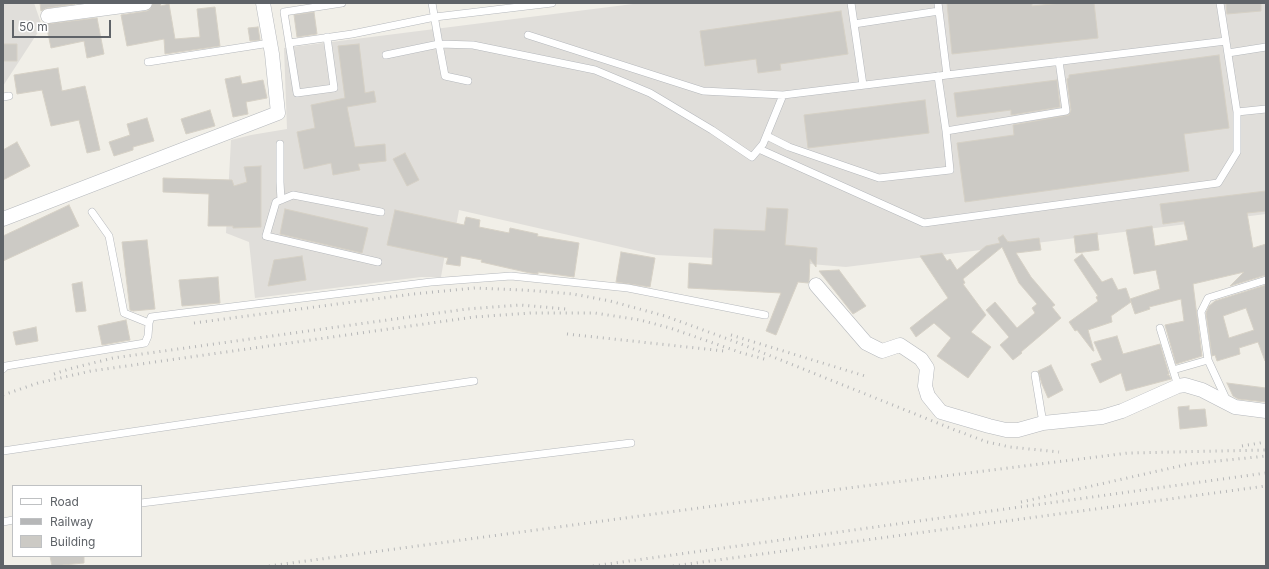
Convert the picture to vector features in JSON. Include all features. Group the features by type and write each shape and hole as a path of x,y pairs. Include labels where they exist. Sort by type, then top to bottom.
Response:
{"street":[{"path":"48,16 145,3"},
{"path":"3,219 278,113 264,3"},
{"path":"816,285 866,342 882,351 900,345 921,359 927,368 925,386 928,396 941,412 989,426 1006,430 1018,430 1043,423 1102,417 1122,411 1178,386 1185,385 1197,388 1235,407 1266,411"}],"lane":[{"path":"327,37 334,88 296,93 284,12 342,3"},
{"path":"432,3 445,76 468,81"},
{"path":"289,43 352,34 435,17 552,3"},
{"path":"851,3 863,86"},
{"path":"938,3 947,75"},
{"path":"759,149 924,223 1218,183 1237,152 1237,112 1220,3"},
{"path":"854,24 939,11"},
{"path":"528,35 703,91 783,95 1226,41"},
{"path":"148,62 270,43"},
{"path":"386,55 439,44 473,45 595,70 650,93 712,130 752,157 767,136 783,95"},
{"path":"1228,53 1266,47"},
{"path":"946,131 1066,111 1059,61"},
{"path":"767,136 789,147 879,178 950,170 938,76"},
{"path":"1237,112 1266,109"},
{"path":"280,144 281,200"},
{"path":"378,262 266,236 276,202 293,195 381,212"},
{"path":"92,212 109,236 124,313 149,323"},
{"path":"3,370 6,366 145,343 148,336 151,317 432,282 510,276 628,288 765,315"},
{"path":"1228,404 1208,360 1201,312 1208,298 1266,280"},
{"path":"1160,328 1178,386"},
{"path":"1173,370 1208,360"},
{"path":"1035,375 1043,423"},
{"path":"3,451 474,382"},
{"path":"142,503 631,443"}],"shaded area":[{"path":"3,3 34,3 42,26 3,86"},
{"path":"641,3 1266,3 1266,214 846,267 775,261 656,255 459,210 452,248 446,248 441,277 421,277 255,298 249,242 226,233 231,140 287,129 284,48"}],"building":[{"path":"40,3 75,4 47,8 41,11"},
{"path":"153,3 160,3 161,6 169,4 175,39 200,37 197,9 215,7 220,46 165,54 164,39 127,46 121,15 147,11"},
{"path":"947,3 1032,3 1032,6 1062,3 1094,3 1098,38 952,54"},
{"path":"1226,3 1261,3 1261,11 1227,14"},
{"path":"841,11 848,54 780,64 781,70 758,73 756,59 705,66 700,31"},
{"path":"314,12 317,34 297,37 294,15"},
{"path":"97,18 104,54 87,58 84,41 51,48 46,24"},
{"path":"258,27 260,40 250,41 248,28"},
{"path":"3,44 17,44 17,61 3,61"},
{"path":"359,44 365,93 374,91 376,102 347,107 355,147 385,144 386,161 358,164 360,170 333,175 331,163 304,169 297,132 315,128 311,105 345,98 338,46"},
{"path":"1219,55 1229,128 1184,134 1189,171 965,202 957,143 1014,135 1013,125 1069,115 1071,110 1067,79 1069,78 1069,75"},
{"path":"58,68 62,91 85,86 100,150 87,153 79,120 51,126 42,90 17,94 14,75"},
{"path":"240,76 242,84 263,80 267,98 246,102 248,114 233,117 225,79"},
{"path":"1057,80 1060,107 1011,115 1011,110 957,117 954,93"},
{"path":"925,100 929,133 808,148 804,115"},
{"path":"210,110 215,126 186,134 181,119"},
{"path":"147,118 154,141 133,147 133,150 114,156 109,142 130,135 127,124"},
{"path":"17,142 30,166 3,180 3,150"},
{"path":"405,153 419,180 407,186 393,159"},
{"path":"261,166 261,227 233,228 233,226 208,226 209,194 163,192 163,178 232,180 234,186 247,182 244,167"},
{"path":"1266,191 1266,211 1247,213 1253,248 1266,244 1266,275 1230,286 1244,272 1193,284 1202,356 1176,364 1165,325 1184,321 1181,299 1149,307 1150,309 1135,314 1130,299 1160,289 1156,270 1134,274 1126,230 1152,226 1155,246 1188,240 1184,221 1163,224 1160,204"},
{"path":"69,205 79,226 3,261 3,236"},
{"path":"767,208 788,209 785,245 817,248 816,267 810,259 809,281 808,283 798,282 776,335 766,331 781,293 688,288 689,263 712,265 714,229 765,231"},
{"path":"285,209 368,228 362,253 280,234"},
{"path":"395,210 464,225 466,217 480,220 479,227 509,233 510,228 538,234 537,236 579,243 574,277 538,272 538,274 530,273 461,256 460,266 446,264 448,258 387,245"},
{"path":"1097,233 1099,250 1076,253 1074,236"},
{"path":"1003,235 1008,242 1039,238 1041,250 1016,253 1031,277 1055,305 1052,307 1061,318 1013,360 1000,345 1009,337 986,310 995,302 1017,328 1035,313 1032,308 1037,304 1019,283 1002,247 963,279 965,283 963,284 986,315 971,332 991,347 968,378 937,356 951,338 934,323 916,337 910,328 948,298 920,256 942,253 947,261 950,259 957,270 986,246 1000,243 998,238"},
{"path":"147,240 155,309 133,311 130,310 122,242"},
{"path":"621,252 655,258 650,287 616,282"},
{"path":"1082,254 1102,282 1112,278 1118,290 1126,288 1131,302 1111,316 1112,322 1088,330 1094,351 1077,330 1075,331 1069,322 1098,301 1096,297 1098,296 1074,260"},
{"path":"302,256 306,280 268,286 274,260"},
{"path":"839,270 866,306 853,314 819,271"},
{"path":"218,277 220,303 182,306 179,280"},
{"path":"82,282 86,311 76,312 72,284"},
{"path":"1266,285 1266,361 1258,342 1239,348 1240,354 1217,361 1215,355 1212,356 1206,313 1209,306 1215,301","holes":["1246,308 1254,330 1229,338 1223,316"]},
{"path":"126,320 130,340 102,345 98,326"},
{"path":"36,327 38,341 16,345 13,332"},
{"path":"1117,336 1123,354 1160,344 1169,374 1167,375 1169,375 1171,379 1126,391 1121,373 1100,383 1091,364 1102,360 1094,342"},
{"path":"1051,365 1063,390 1048,398 1038,371"},
{"path":"1227,383 1266,388 1266,402 1238,399 1233,396"},
{"path":"1189,406 1189,410 1205,409 1207,426 1180,429 1178,407"},
{"path":"50,557 84,557 84,563 52,566"}],"railway":[{"path":"194,323 413,294 475,288 573,294 610,301 665,316 736,342 987,442 1010,447 1059,452"},
{"path":"54,374 113,358 467,309 520,305 566,309"},
{"path":"3,395 38,383 91,371 474,317 531,313 595,313 640,320 670,328 742,353 768,360"},
{"path":"567,334 724,351"},
{"path":"731,335 865,376"},
{"path":"1242,446 1266,442"},
{"path":"269,566 840,489 1128,453 1266,450"},
{"path":"1021,502 1189,464 1266,456"},
{"path":"593,566 1266,473"},
{"path":"673,566 1266,486"}]}
